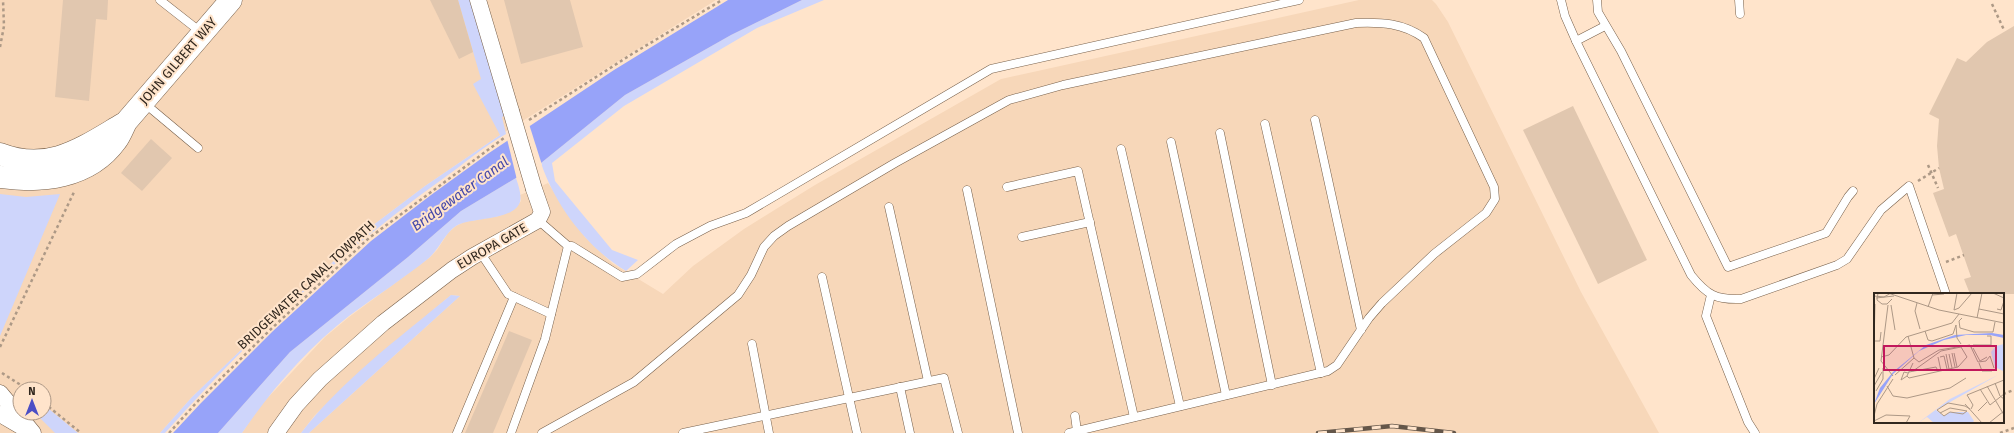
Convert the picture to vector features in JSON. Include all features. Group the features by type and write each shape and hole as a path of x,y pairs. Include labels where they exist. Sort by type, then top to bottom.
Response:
{"street":[{"name":"JOHN GILBERT WAY","path":"0,177 24,180 41,179 58,177 87,167 108,150 117,140 126,122 231,0"},
{"name":"EUROPA GATE","path":"277,432 296,405 344,356 452,270 480,252 538,220 542,212 478,0"},
{"name":"JOHN GILBERT WAY","path":"0,154 26,161 48,160 77,151 126,122"},
{"path":"0,392 32,433"},
{"path":"4,420 32,433"}],"lane":[{"path":"160,0 202,34"},
{"path":"538,220 568,246 572,246 622,277 637,274 676,244 710,226 746,213 992,69 1300,0"},
{"path":"1560,0 1576,42 1691,275 1711,296 1726,300 1741,299 1837,265 1847,259 1882,210 1909,186 1946,293"},
{"path":"1597,0 1598,12 1621,51 1728,267 1826,233 1853,191"},
{"path":"1739,0 1740,14"},
{"path":"542,433 634,382 738,295 751,275 764,247 774,236 881,170 992,107 1019,96 1055,87 1356,23 1390,23 1415,32 1424,38 1496,193 1492,206 1486,213 1411,274 1382,303 1337,365 1328,371 1073,432 1074,416"},
{"path":"1576,42 1605,26"},
{"path":"143,102 198,148"},
{"path":"1315,120 1361,330"},
{"path":"1265,124 1321,373"},
{"path":"1220,132 1272,385"},
{"path":"1171,142 1226,395"},
{"path":"1121,149 1180,406"},
{"path":"1007,187 1078,171 1134,417"},
{"path":"967,190 1018,433"},
{"path":"889,207 928,381"},
{"path":"1022,237 1090,222"},
{"path":"511,433 545,339 568,246"},
{"path":"480,252 503,288 514,297 551,314"},
{"path":"822,277 857,433"},
{"path":"1711,296 1706,316 1748,422 1755,433"},
{"path":"456,433 514,297"},
{"path":"752,344 769,433"},
{"path":"687,432 944,378 958,433"},
{"path":"900,387 910,433"}],"path":[{"path":"0,47 4,26 3,0"},
{"path":"528,121 644,47 722,0"},
{"path":"1992,4 2004,30"},
{"name":"BRIDGEWATER CANAL TOWPATH","path":"169,433 197,402 271,329 358,248 424,196 506,136"},
{"path":"1928,165 1938,188"},
{"path":"0,347 87,167"},
{"path":"1909,186 1939,168"},
{"path":"1936,266 1964,255"},
{"path":"2,373 14,381"},
{"path":"2004,394 2014,390"},
{"path":"52,409 81,433"},
{"path":"2000,433 2014,428"}],"shaded area":[{"path":"0,0 716,0 500,135 425,186 364,232 192,397 160,433 0,433"},
{"path":"458,0 470,0 504,116 502,117 506,134 406,206 333,266 263,330 165,433 160,433 192,397 364,232 425,186 500,135 473,84 481,79"},
{"path":"802,0 824,0 757,28 624,106 552,163 555,181 612,250 638,260 626,271 598,250 574,224 555,194 541,163 625,95 731,35"},
{"path":"1359,0 1432,0 1436,4 1448,22 1581,292 1659,433 309,433 460,296 451,295 366,366 315,415 301,433 242,433 260,406 325,337 349,317 429,258 437,250 448,233 456,226 464,222 499,216 518,205 521,201 520,195 548,183 585,237 612,263 663,294 693,266 744,229 815,185 1001,79"},
{"path":"516,178 520,190 520,202 516,208 501,216 463,223 452,229 429,258 349,316 319,342 291,370 265,401 242,433 218,433 290,352 408,257 461,211"},
{"path":"0,194 26,197 60,194 0,336"},
{"path":"451,295 460,296 309,433 301,433 334,395 353,377"},
{"path":"52,412 78,433 55,433 43,421 52,421"}],"water":[{"name":"Bridgewater Canal","path":"728,0 802,0 731,35 625,95 541,163 461,211 408,257 290,352 218,433 173,433 273,331 371,241 489,153 614,70"}],"pier":[{"path":"529,124 542,165 517,180 507,139"}],"building":[{"path":"63,0 108,0 107,20 96,19 89,101 55,97"},
{"path":"430,0 458,0 473,52 459,59"},
{"path":"504,0 570,0 583,47 521,64"},
{"path":"2014,26 2014,294 1970,293 1964,279 1971,277 1956,234 1949,237 1933,193 1944,189 1939,168 1937,146 1939,119 1929,114 1957,58 1966,62 1987,42"},
{"path":"1573,106 1647,260 1598,284 1523,130"},
{"path":"151,139 172,158 142,191 121,173"},
{"path":"509,331 532,340 493,433 465,433"}],"railway":[{"path":"1318,433 1392,426 1454,433"}]}
